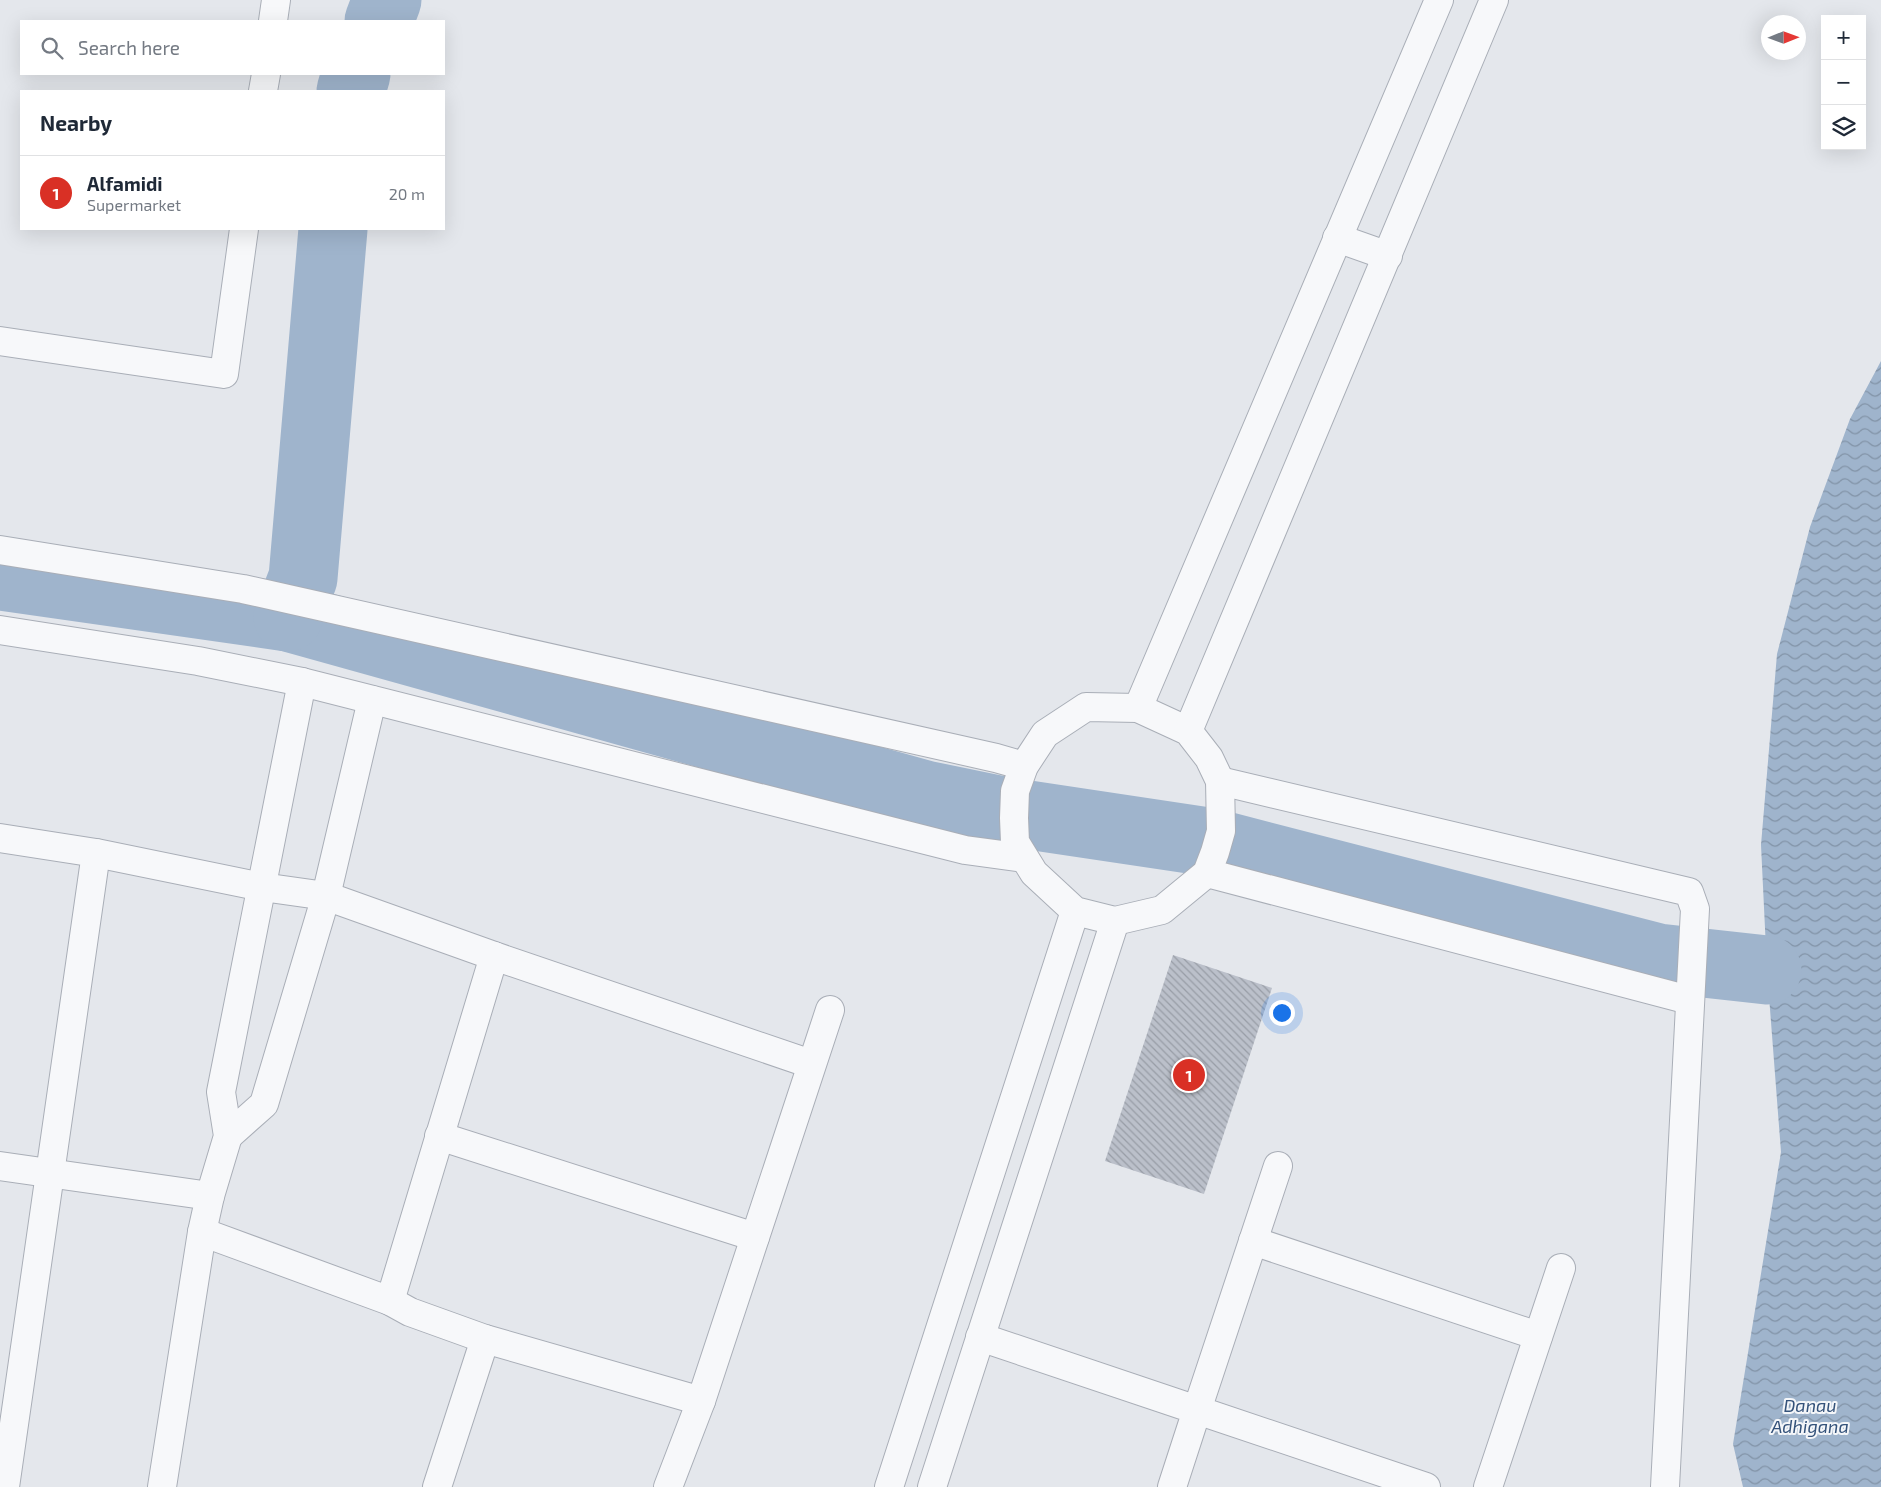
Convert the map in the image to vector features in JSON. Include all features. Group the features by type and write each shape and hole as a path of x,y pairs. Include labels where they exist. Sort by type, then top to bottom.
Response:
{"street":[{"path":"273,20 276,0"},
{"path":"1138,708 1439,0"},
{"path":"1188,731 1494,0"},
{"path":"263,90 266,75"},
{"path":"0,341 224,374 244,230"},
{"path":"1337,238 1388,256"},
{"path":"0,550 244,589 996,758 1020,779"},
{"path":"0,630 198,661 302,682 966,850 1020,850"},
{"path":"162,1487 202,1232 210,1196 228,1136 220,1092 302,682"},
{"path":"228,1136 264,1104 326,896 372,700"},
{"path":"1086,707 1138,708 1188,731 1209,758 1220,788 1221,831 1210,867 1162,910 1115,921 1075,911 1034,873 1020,850 1014,818 1020,779 1045,734 1086,707"},
{"path":"1220,788 1689,892 1695,909 1665,1487"},
{"path":"0,838 96,853 262,887 326,896 494,956 811,1064"},
{"path":"5,1487 96,853"},
{"path":"1210,867 1690,990"},
{"path":"889,1487 1075,911"},
{"path":"932,1487 1115,921"},
{"path":"390,1301 494,956"},
{"path":"668,1487 701,1401 830,1010"},
{"path":"439,1136 755,1237"},
{"path":"0,1166 210,1196"},
{"path":"1172,1487 1278,1166"},
{"path":"202,1232 390,1301 410,1312 485,1339 701,1401"},
{"path":"1253,1241 1538,1336"},
{"path":"1488,1487 1561,1268"},
{"path":"980,1338 1426,1487"},
{"path":"437,1487 485,1339"}],"water":[{"name":"Danau Adhigana","path":"1881,361 1881,1487 1743,1487 1733,1444 1781,1152 1767,970 1761,845 1777,654 1810,527 1850,419"}],"building":[{"path":"1173,955 1272,988 1204,1194 1105,1161"}],"waterway":[{"path":"379,20 387,0"},
{"path":"351,90 356,75"},
{"path":"288,617 303,578 333,230"},
{"path":"0,576 288,617 925,795 1008,812 1209,842 1658,958 1767,970"}],"place":[{"name":"Alfamidi","path":"1189,1075"}]}
